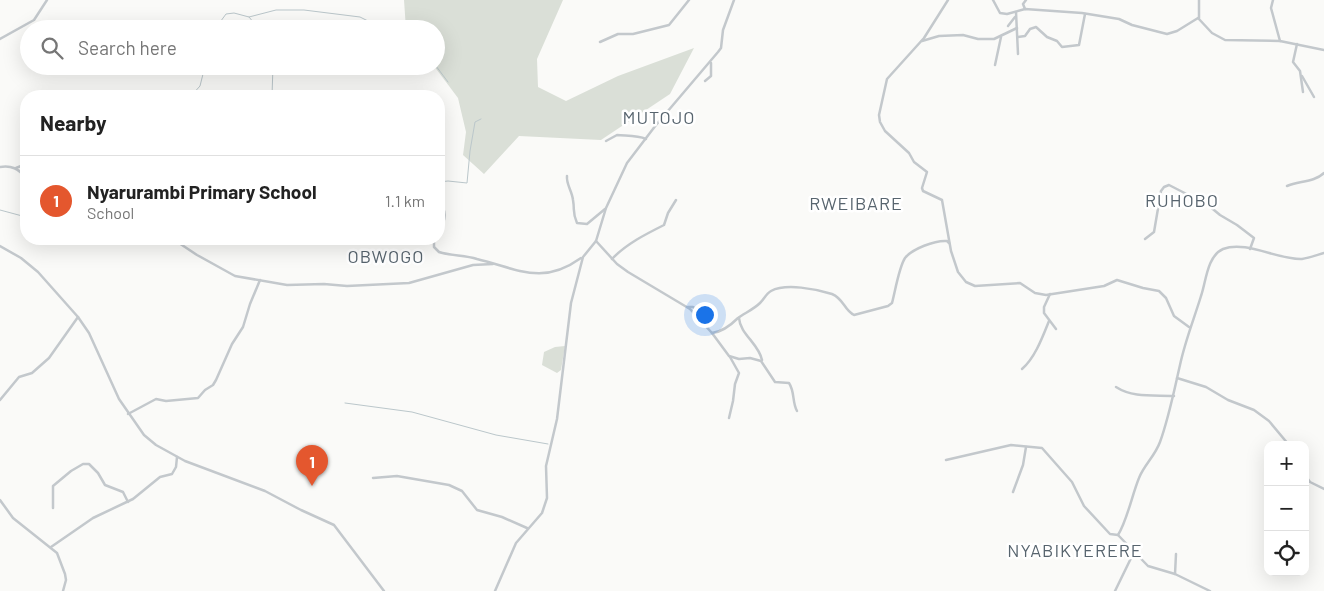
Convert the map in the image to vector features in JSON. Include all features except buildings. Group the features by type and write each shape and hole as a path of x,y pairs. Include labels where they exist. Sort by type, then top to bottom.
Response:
{"street":[{"path":"34,20 47,0"},
{"path":"600,42 618,34 633,34 669,25 689,0"},
{"path":"434,245 434,248 439,252 478,259 524,273 560,271 583,257 596,240 606,208 627,163 711,62 720,48 722,30 734,0"},
{"path":"948,0 922,41 887,79 879,119 885,131 909,153 914,162 927,172 922,188 925,193 942,200 951,251 958,272 966,282 975,286 1020,283 1035,293 1050,294 1104,286 1120,280 1142,288 1159,290 1166,298 1174,316 1190,328"},
{"path":"993,0 1000,13 1016,14"},
{"path":"1025,9 1023,4 1026,0"},
{"path":"1199,0 1199,18 1215,36 1225,40 1280,41 1324,50"},
{"path":"1273,0 1271,8 1280,41"},
{"path":"1008,26 1016,14 1025,9 1120,19 1132,26 1167,34 1177,32 1195,18 1199,18"},
{"path":"1016,14 1018,54"},
{"path":"1018,37 1025,36 1030,29 1036,27 1057,41 1062,47 1079,45 1085,14"},
{"path":"0,39 20,28"},
{"path":"922,41 940,36 963,35 984,39 1000,37 1017,28"},
{"path":"995,65 1000,37"},
{"path":"1297,44 1293,62 1314,97"},
{"path":"706,81 711,76 711,62"},
{"path":"1301,75 1304,92"},
{"path":"606,141 617,135 646,139"},
{"path":"0,167 20,166"},
{"path":"16,168 20,172"},
{"path":"1287,186 1296,182 1318,178 1324,173"},
{"path":"567,176 567,182 573,199 572,214 577,223 587,224 606,208"},
{"path":"1145,239 1154,232 1161,192 1164,187 1169,185 1208,205 1220,215 1238,225 1254,238 1250,249"},
{"path":"612,259 642,236 664,225 668,213 676,200"},
{"path":"596,240 612,259 628,272 688,307 712,333 739,372 729,418"},
{"path":"712,333 722,330 759,304 772,291 785,288 806,289 830,294 840,299 851,314 888,306 892,303 902,264 908,254 921,246 938,241 947,241 950,244"},
{"path":"182,245 235,276 296,285 393,285 426,280 473,265 492,264"},
{"path":"0,246 21,258 38,272 78,317 88,332 128,414 144,435 156,445 177,457 265,491 334,525 384,591"},
{"path":"1118,536 1140,475 1152,459 1160,442 1174,396 1190,328 1203,291 1206,275 1216,256 1225,248 1250,249 1301,259 1324,253"},
{"path":"495,591 516,543 542,513 548,498 546,466 558,419 571,304 583,257"},
{"path":"128,414 156,399 166,401 198,398 204,390 213,385 232,344 243,327 260,280"},
{"path":"1050,294 1044,313 1056,329"},
{"path":"688,307 693,307 700,312"},
{"path":"0,400 18,377 32,373 49,358 78,317"},
{"path":"739,318 743,329 761,355 762,362 775,382 789,383 791,385 797,411"},
{"path":"1022,369 1028,364 1049,321"},
{"path":"729,356 739,359 750,358 762,362"},
{"path":"1177,378 1211,390 1228,400 1254,410 1270,422 1286,441"},
{"path":"1116,388 1124,393 1156,397 1174,396"},
{"path":"946,460 1011,445 1040,447 1044,449 1072,482 1084,506 1110,534 1118,536 1148,566 1175,574 1210,591"},
{"path":"1012,492 1023,464 1026,447"},
{"path":"51,547 93,518 128,502 160,477 174,472 177,457"},
{"path":"53,508 53,486 83,464 89,464 98,473 105,485 123,492 128,502"},
{"path":"373,478 397,476 449,484 462,491 477,510 502,517 528,528"},
{"path":"1309,481 1324,489"},
{"path":"0,500 13,518 57,553 66,580 63,591"},
{"path":"1115,591 1134,552"},
{"path":"1175,574 1176,554"}],"shaded area":[{"path":"404,0 563,0 537,59 538,87 566,101 618,76 694,48 670,94 601,140 519,136 484,174 463,155 466,132 458,98 441,75 445,75 445,20 405,20"},
{"path":"565,346 561,370 557,373 542,365 544,352 555,347"}],"waterway":[{"path":"222,20 226,14 234,13 249,17 276,10 304,10 360,17 366,20"},
{"path":"196,90 200,86 203,75"},
{"path":"272,90 273,75"},
{"path":"443,75 448,82"},
{"path":"445,181 467,183 475,122 481,119"},
{"path":"0,210 20,215"},
{"path":"345,403 412,412 496,435 548,444"}],"place":[{"name":"Nyarurambi Primary School","path":"312,486"}],"district":[{"name":"MUTOJO","path":"659,118"},
{"name":"RUHOBO","path":"1182,201"},
{"name":"RWEIBARE","path":"856,204"},
{"name":"OBWOGO","path":"386,257"},
{"name":"NYABIKYERERE","path":"1075,551"}]}
